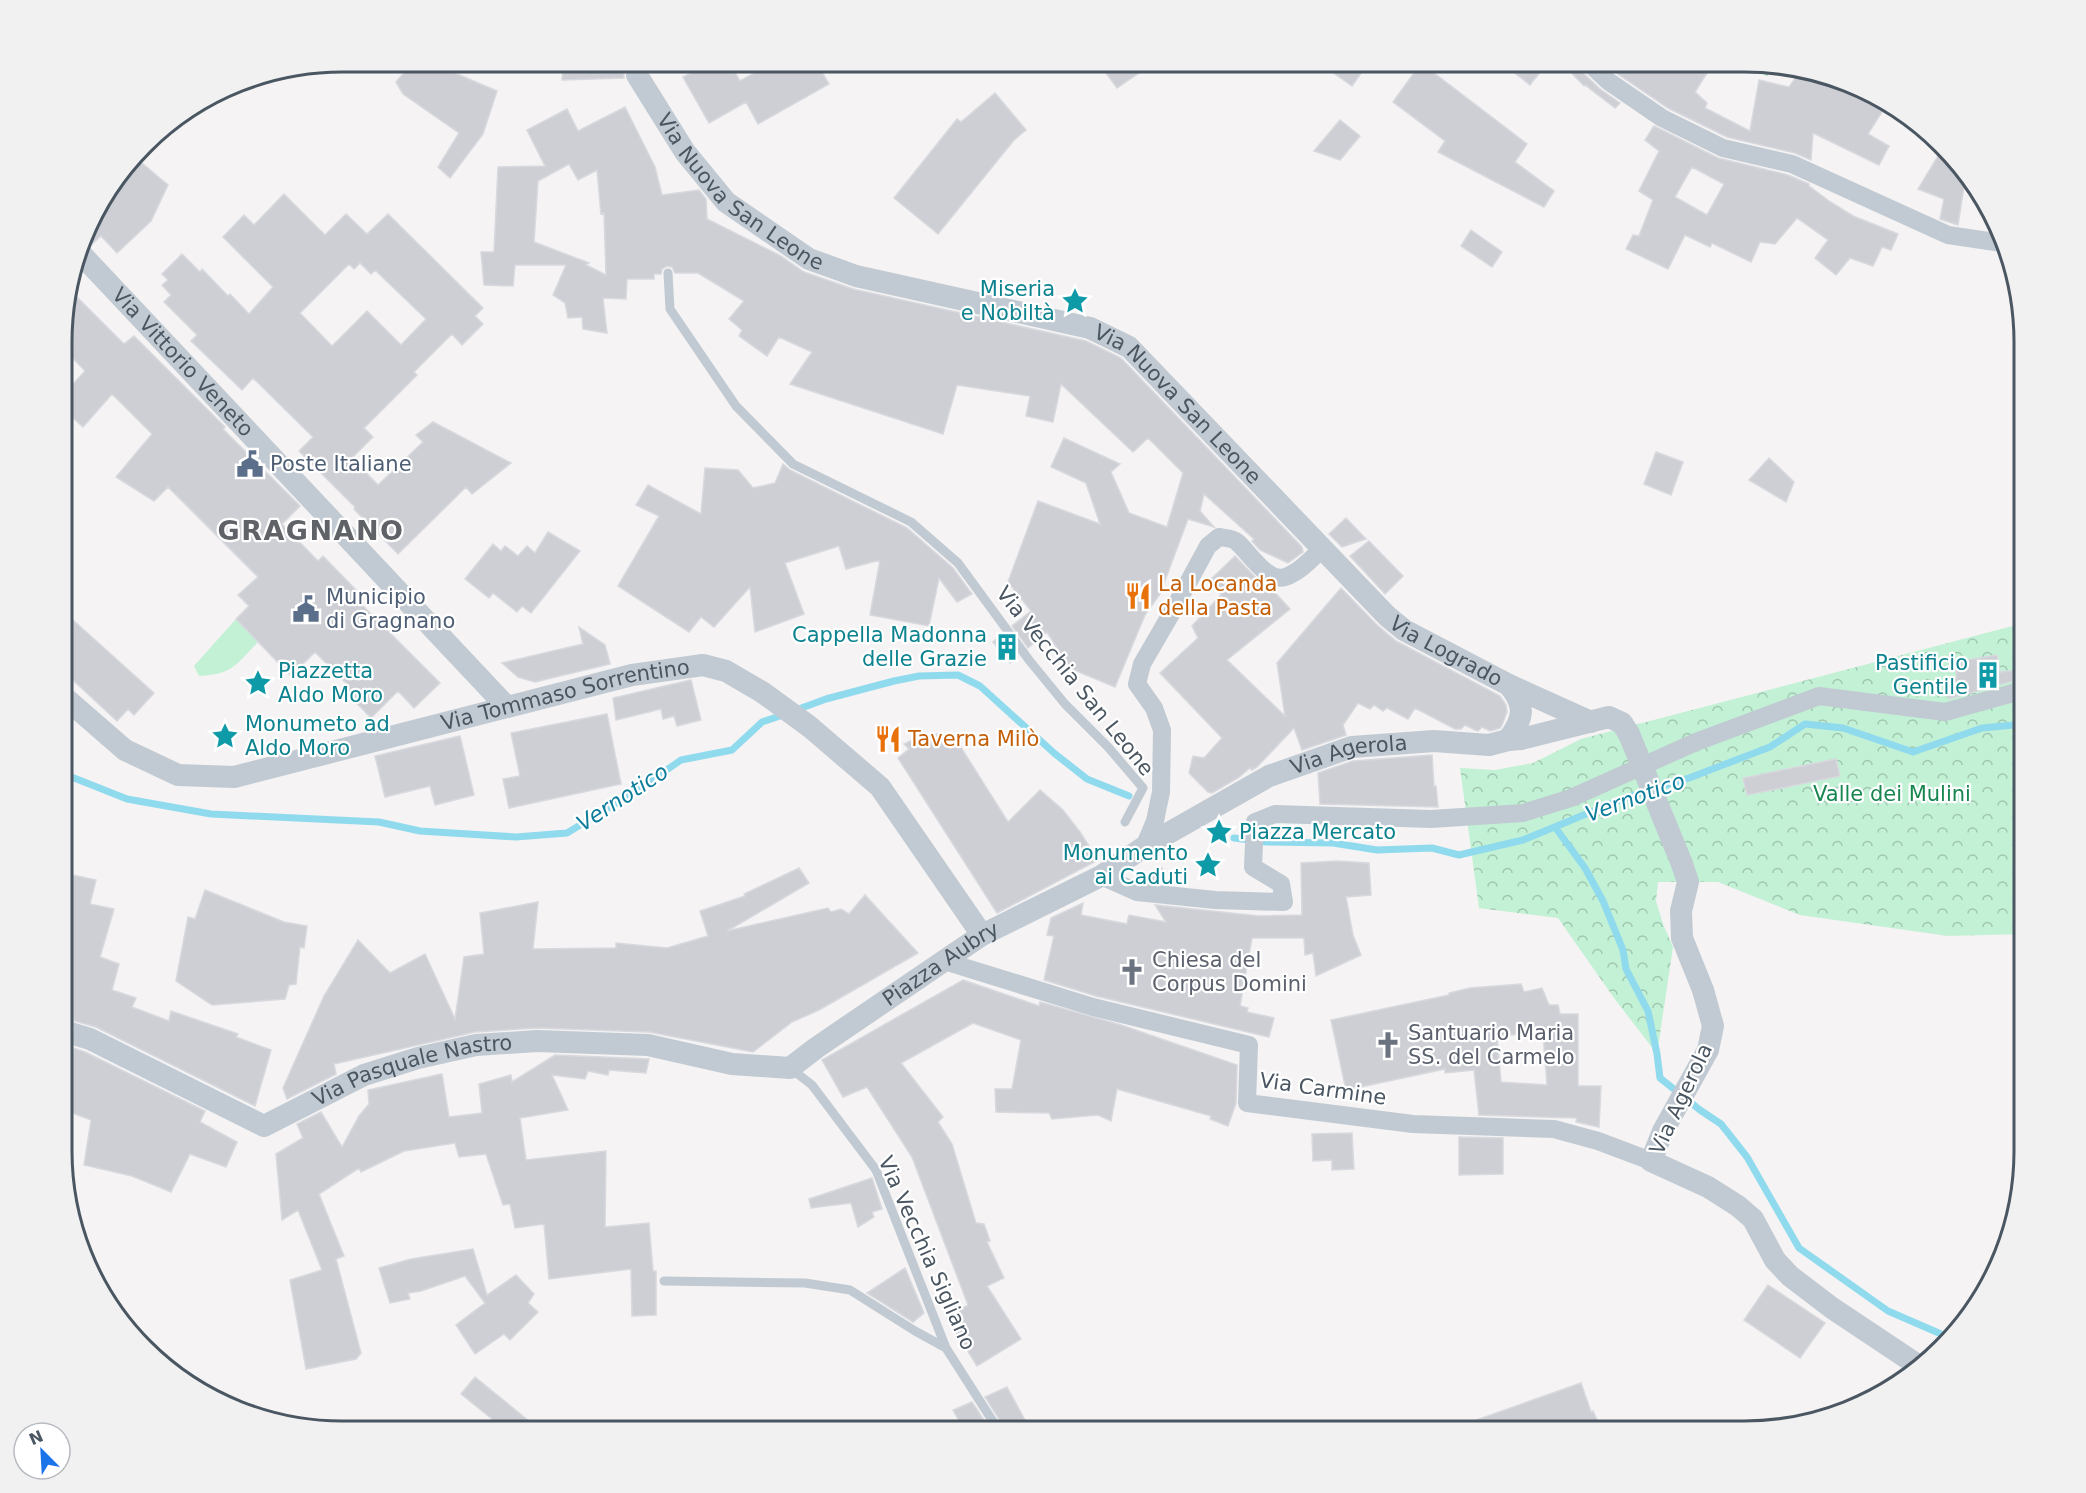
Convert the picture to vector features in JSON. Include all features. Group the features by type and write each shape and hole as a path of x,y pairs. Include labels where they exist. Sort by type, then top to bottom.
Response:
{"street":[{"name":"Via Nuova San Leone","path":"637,72 685,152 726,202 809,259 856,276 1090,328 1129,347 1323,548"},
{"path":"1599,72 1662,118 1723,148 1792,164 1948,235 1994,242"},
{"name":"Via Vittorio Veneto","path":"85,258 507,707"},
{"path":"1101,876 1144,847 1155,821 1161,792 1162,730 1154,708 1137,684 1142,664 1208,546 1219,537 1235,540 1264,571 1275,577 1284,578 1302,567 1323,548"},
{"name":"Via Logrado","path":"1323,548 1387,616 1404,630 1509,685 1591,722"},
{"name":"Via Tommaso Sorrentino","path":"72,704 125,750 178,775 234,777 632,675 703,665 726,671 762,692 810,727 880,787 982,935"},
{"path":"1508,740 1520,718 1521,700 1509,685"},
{"path":"1101,876 1137,892 1215,900 1284,902 1281,884 1253,867 1254,822 1275,814 1431,819 1523,813 1571,798 1696,742 1819,696 1946,712 2014,693"},
{"name":"Via Agerola","path":"1144,847 1269,776 1352,747 1434,741 1489,745 1508,740 1521,740 1609,717 1622,723 1629,734 1689,882 1681,911 1682,938 1703,990 1713,1026 1708,1050 1663,1131 1651,1161 1708,1187 1738,1206 1753,1219 1776,1260 1790,1276 1832,1308 1912,1362"},
{"name":"Piazza Aubry","path":"790,1068 982,935 1101,876"},
{"name":"Via Carmine","path":"944,961 1092,1006 1249,1045 1247,1103 1413,1124 1554,1129 1598,1141 1651,1161"},
{"name":"Via Pasquale Nastro","path":"72,1033 90,1039 264,1126 364,1076 418,1059 476,1045 537,1041 648,1045 732,1064 790,1068"}],"lane":[{"name":"Via Vecchia San Leone","path":"668,273 670,309 690,340 736,406 793,464 911,522 958,563 1058,696 1108,747 1143,788 1125,822"},
{"name":"Via Vecchia Sigliano","path":"790,1068 812,1085 876,1170 946,1348 993,1421"},
{"path":"664,1281 806,1282 850,1290 946,1348"}],"green space":[{"path":"236,619 258,642 227,671 199,676 194,666"},
{"name":"Valle dei Mulini","path":"2014,626 2014,934 1948,936 1800,915 1718,882 1658,882 1656,901 1673,947 1657,1054 1614,998 1558,918 1479,908 1460,768 1495,770 1533,763 1581,739"}],"building":[{"path":"404,72 452,72 497,91 483,134 450,178 438,167 459,133 403,94 396,82"},
{"path":"562,72 624,72 624,78 562,80"},
{"path":"693,72 735,72 740,81 756,72 822,72 829,84 758,124 746,102 709,123 683,77"},
{"path":"1105,72 1140,72 1117,88"},
{"path":"1332,72 1362,72 1352,86"},
{"path":"1415,72 1433,72 1527,144 1515,162 1554,191 1544,207 1438,152 1445,141 1393,102"},
{"path":"1514,72 1540,72 1530,85"},
{"path":"1571,72 1582,72 1600,89 1620,103 1615,108 1584,86"},
{"path":"1615,72 1708,72 1695,92 1707,103 1705,108 1750,131 1759,80 1789,87 1796,77 1814,81 1864,100 1883,110 1868,134 1889,146 1879,165 1813,133 1811,160 1795,153 1727,137 1668,108"},
{"path":"995,93 1026,130 1014,140 938,234 894,198 957,119 961,122"},
{"path":"625,107 655,167 662,195 699,190 706,199 707,219 779,255 804,272 853,289 1086,341 1121,358 1302,547 1303,552 1288,563 1260,550 1252,541 1254,539 1204,494 1200,511 1214,527 1188,519 1160,594 1145,615 1115,687 1069,668 1047,632 1028,648 1012,626 1031,611 1008,582 1038,501 1100,524 1086,483 1051,467 1064,438 1120,464 1111,472 1129,513 1167,527 1183,473 1148,438 1133,452 1061,384 1053,422 1026,416 1030,396 957,385 943,434 790,384 812,352 779,337 767,356 739,336 742,330 729,319 744,301 698,273 675,273 672,267 667,266 662,269 661,274 654,274 654,279 627,279 626,299 603,298 607,333 583,329 582,317 568,318 565,303 553,295 566,265 515,265 513,286 484,285 481,252 494,252 498,167 545,166 527,130 567,109 578,131","holes":["569,164 578,180 597,170 601,214 604,213 606,275 586,265 589,263 534,242 538,181"]},
{"path":"1340,120 1360,136 1340,160 1314,151"},
{"path":"1654,126 1718,158 1788,175 1809,184 1829,201 1853,216 1898,234 1891,250 1882,247 1873,266 1850,258 1836,275 1815,258 1828,240 1797,218 1775,244 1760,242 1751,262 1712,243 1710,247 1685,235 1668,269 1626,249 1633,235 1639,236 1653,200 1639,191 1659,151 1645,140","holes":["1692,167 1724,184 1707,215 1675,197"]},
{"path":"1939,155 1964,186 1958,225 1940,219 1944,199 1918,189"},
{"path":"141,162 168,185 151,221 117,253 101,236 91,245 100,222 117,192"},
{"path":"284,194 325,235 346,214 367,234 388,214 483,308 475,316 483,324 462,345 452,334 414,372 417,375 364,428 373,437 352,458 378,485 423,442 416,435 433,422 511,463 472,494 466,487 398,554 299,451 313,437 253,378 242,390 191,341 197,335 164,302 171,295 162,285 168,280 162,274 182,254 200,272 202,269 228,296 230,294 249,314 273,287 223,237 244,215 254,225","holes":["360,263 371,274 375,270 426,319 401,345 367,311 332,346 300,313 349,264 354,269"]},
{"path":"1471,230 1502,252 1492,267 1461,246"},
{"path":"76,296 124,344 134,336 300,506 282,524 318,561 323,556 357,591 352,595 440,683 414,708 398,691 371,718 344,690 349,686 315,652 291,676 236,619 249,606 238,595 258,577 168,487 154,501 116,477 152,434 112,394 83,427 72,417 72,385 85,371 72,357"},
{"path":"1656,452 1683,462 1671,495 1644,484"},
{"path":"1769,458 1794,482 1786,502 1749,480"},
{"path":"783,464 790,470 907,528 953,568 972,594 957,602 939,578 929,626 870,615 880,560 846,569 839,546 785,563 804,614 755,632 750,587 714,627 701,617 689,632 618,586 659,516 636,505 648,485 701,514 705,468 738,470 753,488 775,483"},
{"path":"1346,518 1366,539 1342,547 1329,534"},
{"path":"548,532 580,551 531,613 522,606 517,612 493,593 489,598 465,579 493,544 501,551 505,546 518,556 527,546 535,553"},
{"path":"1369,541 1403,576 1385,594 1350,556"},
{"path":"1235,556 1258,580 1269,586 1290,609 1227,660 1285,716 1277,663 1341,588 1396,641 1500,696 1506,705 1507,712 1502,725 1490,731 1482,727 1478,731 1465,725 1461,729 1455,729 1415,708 1408,719 1387,708 1383,711 1374,705 1370,709 1358,703 1343,725 1346,735 1302,750 1294,728 1257,767 1252,770 1250,768 1212,793 1208,792 1189,773 1193,756 1204,758 1222,738 1160,673 1198,638 1192,626 1221,595 1210,580"},
{"path":"72,619 154,693 134,715 128,709 117,721 72,679"},
{"path":"579,627 605,645 610,664 535,682 518,677 502,663 583,644"},
{"name":"Cappella Madonna delle Grazie","path":"1002,634 1018,656 1010,663 993,642"},
{"name":"Pastificio Gentile","path":"1997,655 2000,672 2014,671 2014,681 1949,699 1945,679 1957,677 1954,662"},
{"path":"691,680 701,720 677,726 674,716 663,719 661,709 616,720 613,698"},
{"path":"607,714 621,784 509,808 503,779 520,776 511,733"},
{"path":"937,734 945,747 957,741 1008,822 1040,790 1063,810 1098,860 997,913 898,758 909,749 904,744 922,735 929,738"},
{"path":"460,736 474,795 435,805 430,786 385,797 375,756"},
{"path":"1432,755 1438,807 1320,804 1318,773 1353,761"},
{"path":"1836,759 1840,776 1747,795 1743,778"},
{"path":"1337,861 1369,863 1371,895 1346,897 1353,935 1361,955 1316,976 1313,953 1305,955 1304,938 1252,938 1240,1006 1248,1008 1247,1012 1274,1018 1269,1037 1096,996 1044,980 1054,936 1047,935 1051,918 1083,903 1081,915 1127,924 1129,915 1166,922 1155,905 1259,916 1302,915 1301,863"},
{"path":"799,868 809,883 727,931 828,908 831,912 841,909 849,914 865,895 918,953 819,1010 792,1022 753,1052 649,1032 537,1028 475,1032 334,1064 336,1074 287,1099 283,1088 324,996 358,940 390,973 425,954 455,1019 464,957 484,954 480,913 538,902 533,949 616,948 616,943 667,948 708,936 700,911 745,896 744,894"},
{"path":"1162,868 1164,883 1140,881 1139,878"},
{"path":"72,875 96,880 90,904 114,909 100,957 119,964 112,990 136,998 132,1007 169,1021 171,1011 238,1034 236,1037 271,1050 255,1106 96,1027 72,1020"},
{"path":"205,890 284,922 307,926 304,948 300,947 296,984 289,985 285,999 212,1005 176,981 188,917 195,919"},
{"path":"963,980 1039,1006 1040,1002 1121,1025 1237,1065 1236,1103 1228,1126 1210,1119 1211,1116 1117,1089 1111,1121 1098,1115 1052,1119 1049,1113 996,1112 995,1089 1012,1089 1021,1040 973,1023 901,1063 943,1117 938,1122 952,1144 976,1223 984,1224 990,1241 987,1242 1004,1278 987,1286 1021,1339 977,1366 947,1318 968,1305 912,1157 867,1087 843,1097 822,1060"},
{"path":"1521,984 1524,992 1542,988 1549,1005 1558,1005 1560,1014 1578,1014 1578,1086 1601,1086 1599,1127 1576,1122 1577,1118 1479,1115 1474,1070 1445,1073 1445,1069 1346,1090 1331,1020 1449,995 1449,993 1470,988","holes":["1543,1033 1547,1085 1501,1082 1497,1036"]},
{"path":"72,1048 205,1111 200,1122 237,1142 226,1167 190,1154 171,1192 132,1176 84,1165 91,1120 72,1113"},
{"path":"555,1055 649,1059 646,1073 609,1070 608,1075 588,1071 585,1079 552,1075 568,1110 520,1118 526,1160 606,1151 605,1227 649,1223 653,1271 656,1271 656,1315 632,1316 631,1269 549,1279 544,1224 515,1228 510,1204 503,1205 486,1154 459,1157 455,1143 404,1151 361,1172 359,1168 319,1194 344,1256 336,1259 361,1353 356,1359 306,1369 290,1280 322,1270 298,1210 282,1220 276,1154 303,1138 297,1124 321,1112 342,1147 359,1116 369,1104 368,1090 442,1074 449,1117 482,1113 479,1084 511,1075 512,1082"},
{"path":"1352,1133 1354,1169 1332,1170 1332,1160 1313,1161 1312,1134"},
{"path":"1459,1137 1503,1138 1503,1174 1459,1175"},
{"path":"872,1178 882,1209 872,1212 874,1217 858,1227 851,1203 811,1208 809,1199"},
{"path":"473,1249 487,1295 516,1275 534,1294 528,1303 538,1312 510,1340 504,1334 475,1354 456,1325 485,1303 465,1276 408,1293 410,1299 390,1303 379,1268 411,1259"},
{"path":"905,1268 924,1313 913,1322 867,1293"},
{"path":"1768,1285 1825,1323 1800,1358 1744,1320"},
{"path":"475,1377 529,1421 495,1421 461,1394"},
{"path":"1581,1383 1591,1412 1593,1411 1598,1421 1474,1421"},
{"path":"1007,1387 1025,1421 1000,1421 985,1397"},
{"path":"972,1402 984,1421 959,1421 953,1410"}],"waterway":[{"name":"Vernotico","path":"796,710 826,699 894,681 919,676 958,675 980,686 1054,753 1087,779 1129,796"},
{"name":"Vernotico","path":"72,777 127,799 211,814 379,822 420,831 516,837 567,833 638,790 681,760 732,750 762,722 786,714"},
{"name":"Vernotico","path":"1234,838 1267,842 1333,843 1377,850 1432,848 1459,855 1523,840 1625,798 1689,778 1770,747 1805,724 1843,728 1913,752 1982,728 2014,725"},
{"path":"1555,827 1585,868 1603,901 1623,950 1626,969 1648,1011 1660,1078 1721,1124 1747,1157 1799,1248 1888,1311 1942,1334"}],"place":[{"name":"Miseria e Nobiltà","path":"1075,301"},
{"name":"Poste Italiane","path":"250,464"},
{"name":"La Locanda della Pasta","path":"1138,596"},
{"name":"Municipio di Gragnano","path":"306,609"},
{"name":"Cappella Madonna delle Grazie","path":"1007,647"},
{"name":"Pastificio Gentile","path":"1988,675"},
{"name":"Piazzetta Aldo Moro","path":"258,683"},
{"name":"Monumeto ad Aldo Moro","path":"225,736"},
{"name":"Taverna Milò","path":"888,739"},
{"name":"Piazza Mercato","path":"1219,832"},
{"name":"Monumento ai Caduti","path":"1208,865"},
{"name":"Chiesa del Corpus Domini","path":"1132,972"},
{"name":"Santuario Maria SS. del Carmelo","path":"1388,1045"}],"district":[{"name":"GRAGNANO","path":"311,531"}]}
